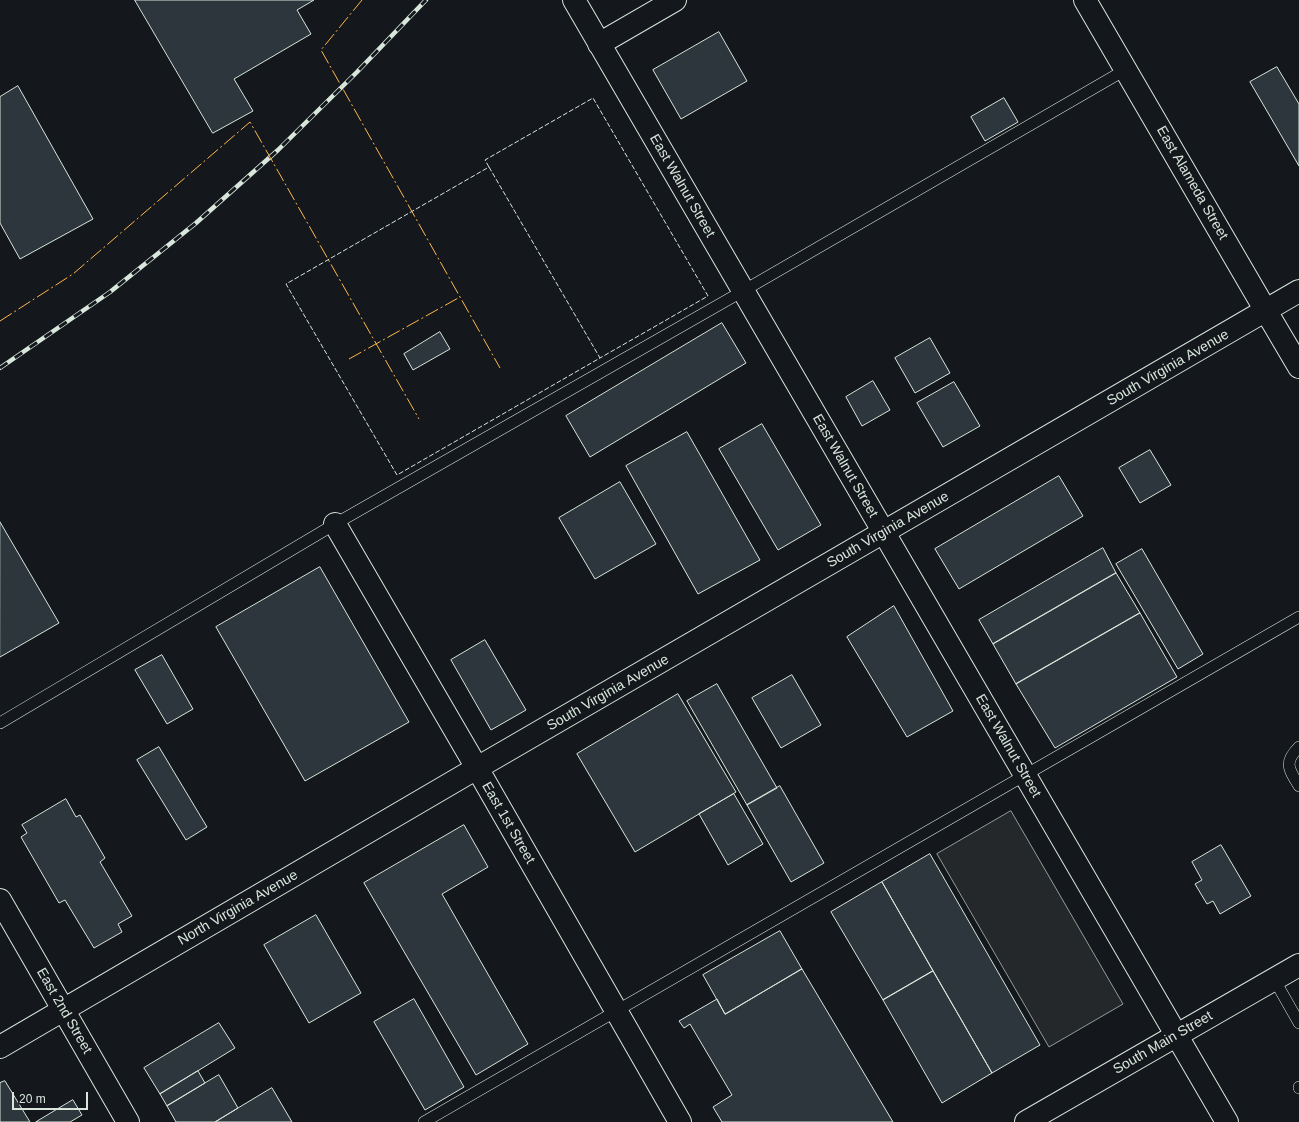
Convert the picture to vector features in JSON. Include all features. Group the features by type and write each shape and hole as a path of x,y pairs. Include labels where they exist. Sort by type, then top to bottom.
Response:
{"street":[{"name":"East Walnut Street","path":"574,0 1227,1122"},
{"path":"599,44 675,0"},
{"name":"East Alameda Street","path":"1084,0 1299,367"},
{"name":"South Virginia Avenue","path":"476,768 884,533 1299,291"},
{"name":"East 1st Street","path":"335,524 680,1122"},
{"name":"North Virginia Avenue","path":"0,1047 476,768"},
{"name":"East 2nd Street","path":"0,900 128,1122"},
{"name":"South Main Street","path":"1026,1122 1299,965"}],"lane":[{"path":"0,723 335,524 743,291 1125,70"},
{"path":"424,1122 1299,617"},
{"path":"1299,747 1292,754 1288,763 1290,771 1299,786"},
{"path":"1274,979 1299,1023"}],"shaded area":[{"path":"1011,811 1123,1004 1049,1047 937,854"}],"building":[{"path":"135,0 314,0 297,10 311,34 234,79 253,111 213,133"},
{"path":"719,32 747,81 681,119 653,70"},
{"path":"1277,67 1299,104 1299,166 1250,82"},
{"path":"18,86 93,219 20,259 0,223 0,97"},
{"path":"1004,98 1018,122 985,141 971,117"},
{"path":"722,323 746,363 590,457 566,416"},
{"path":"440,332 450,349 413,370 404,354"},
{"path":"930,338 950,373 915,393 895,358"},
{"path":"873,381 890,410 862,426 846,397"},
{"path":"954,382 980,426 943,447 917,403"},
{"path":"762,424 821,525 778,550 719,449"},
{"path":"687,432 760,560 698,594 626,466"},
{"path":"1150,450 1171,485 1140,503 1119,468"},
{"path":"1059,476 1083,516 959,589 935,549"},
{"path":"620,482 656,544 595,579 559,518"},
{"path":"0,522 59,623 0,657"},
{"path":"1103,548 1116,573 993,644 979,620"},
{"path":"1142,549 1203,654 1178,669 1116,564"},
{"path":"320,567 409,722 305,781 216,627"},
{"path":"1116,573 1140,613 1016,684 993,644"},
{"path":"894,606 953,711 907,737 847,637"},
{"path":"1140,613 1177,677 1055,748 1016,684"},
{"path":"485,640 526,710 491,730 451,660"},
{"path":"162,655 193,709 167,724 135,670"},
{"path":"792,675 821,725 781,748 752,698"},
{"path":"717,684 777,788 747,805 687,701"},
{"path":"678,694 736,792 635,852 577,754"},
{"path":"159,747 207,827 186,840 137,760"},
{"path":"780,786 824,863 791,882 747,805"},
{"path":"734,794 763,844 728,865 699,814"},
{"path":"66,799 76,817 80,815 105,858 100,862 132,916 118,924 122,932 94,948 65,900 59,903 21,837 27,833 22,825"},
{"path":"464,825 488,867 442,894 528,1044 476,1075 364,883"},
{"path":"1221,845 1251,896 1220,914 1213,901 1207,904 1195,884 1202,880 1192,862"},
{"path":"930,854 1040,1045 992,1073 882,882"},
{"path":"882,882 933,971 883,1000 831,912"},
{"path":"316,915 361,993 309,1023 264,945"},
{"path":"780,931 802,969 725,1014 703,975"},
{"path":"802,969 893,1122 722,1122 713,1107 732,1095 690,1024 684,1028 679,1021 717,999 725,1014"},
{"path":"933,971 992,1073 942,1103 883,1000"},
{"path":"414,999 464,1087 425,1110 374,1022"},
{"path":"219,1023 235,1048 160,1094 144,1068"},
{"path":"198,1071 205,1083 167,1106 160,1094"},
{"path":"219,1075 238,1108 215,1122 176,1122 167,1106"},
{"path":"5,1081 30,1122 0,1122 0,1083"},
{"path":"272,1088 292,1122 215,1122 238,1108"},
{"path":"73,1100 82,1115 70,1122 36,1122"}],"railway":[{"path":"0,368 110,292 196,223 278,150 357,72 426,0"}],"fence":[{"path":"489,167 485,160 593,98 708,296 600,358"},
{"path":"489,167 600,358 397,475 286,284 489,167"}],"power":[{"path":"362,0 321,50 500,368"},
{"path":"0,321 73,274 250,122 419,419"},
{"path":"349,359 460,297"}]}
